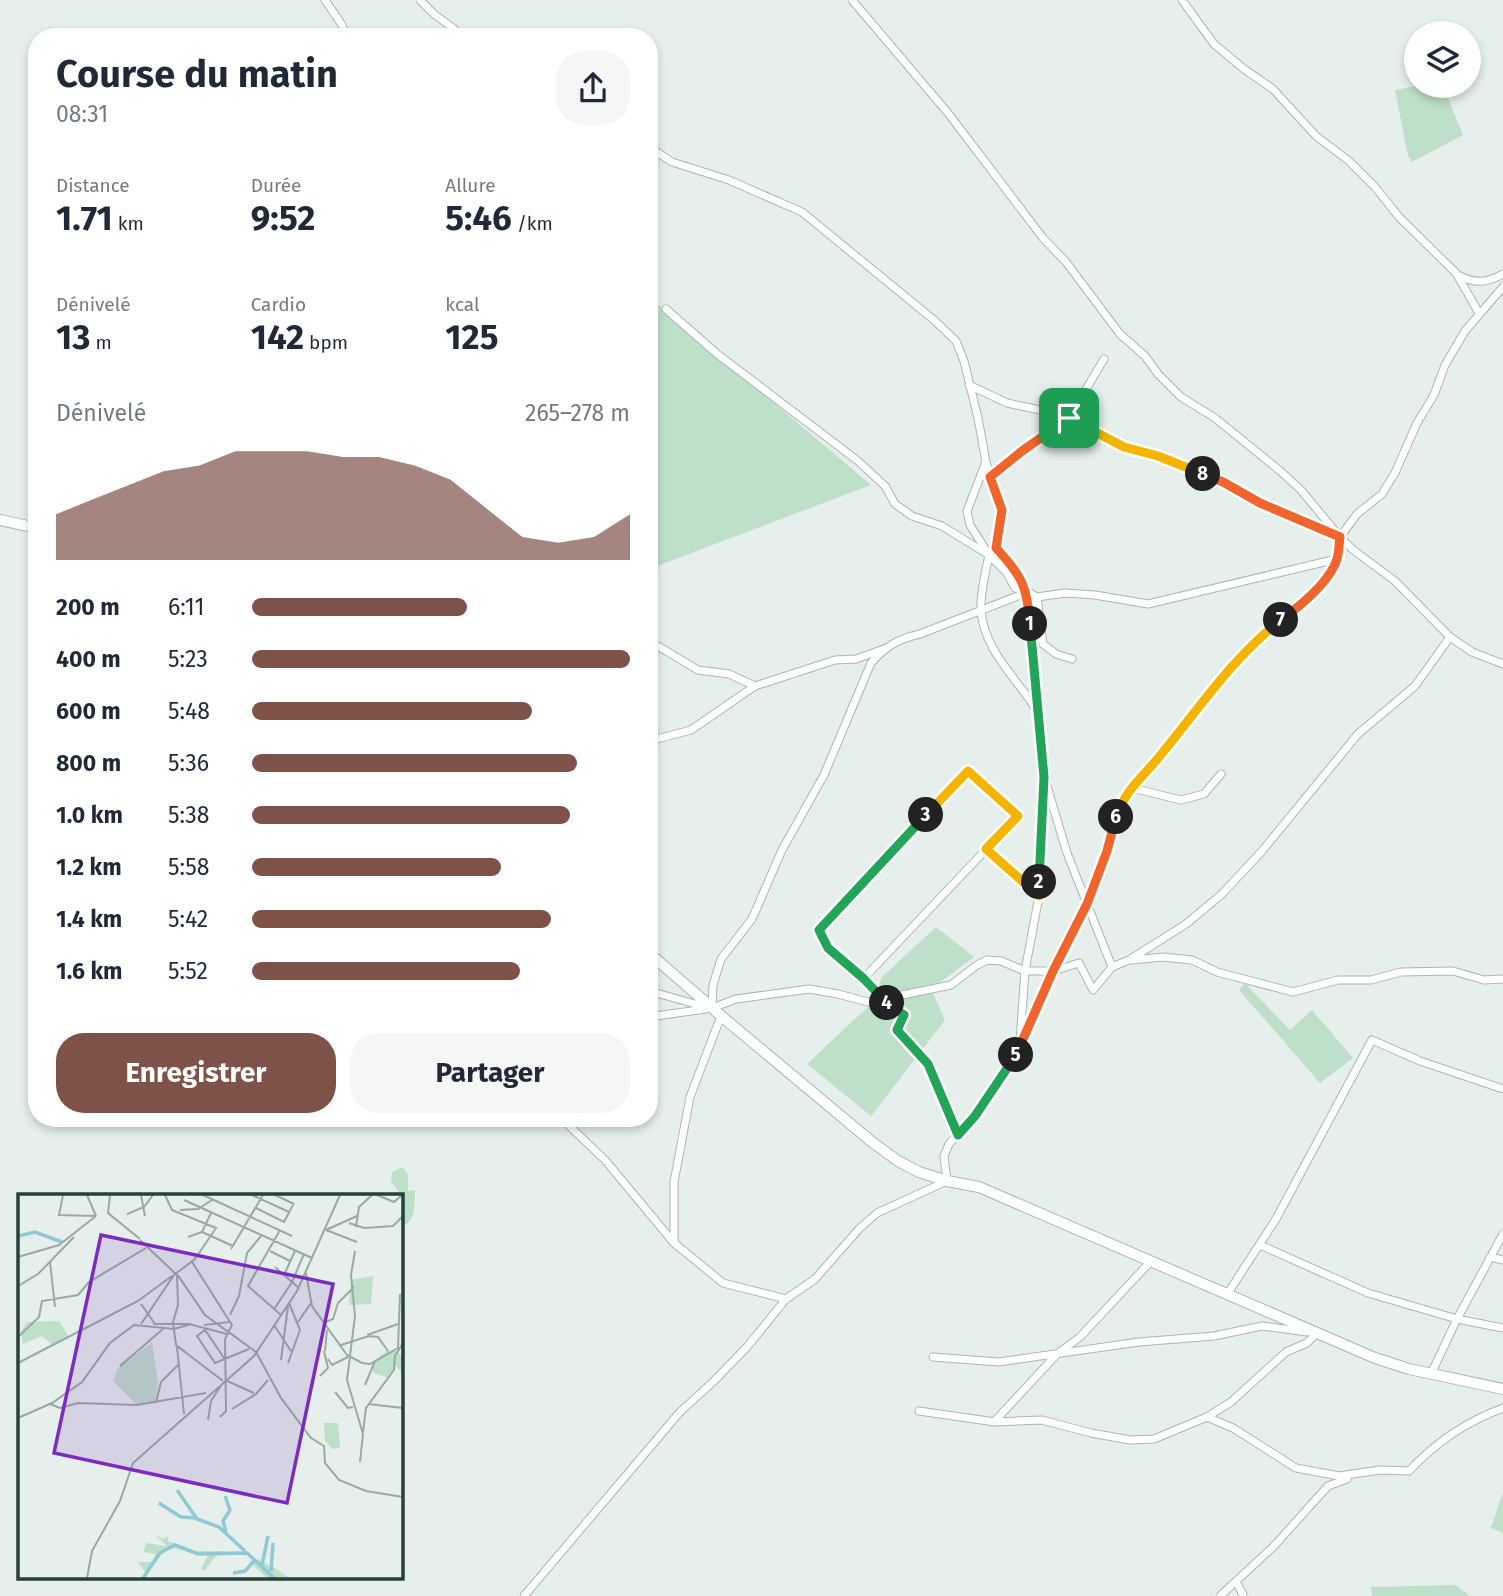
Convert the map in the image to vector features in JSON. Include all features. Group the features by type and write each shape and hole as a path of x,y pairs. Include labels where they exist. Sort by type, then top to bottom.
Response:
{"street":[{"path":"324,0 343,28"},
{"path":"420,0 453,28"},
{"path":"852,0 948,113 1043,238 1066,261 1120,334 1145,356 1158,374 1181,397 1215,418 1279,470 1300,489 1340,537 1395,581 1450,637 1472,652 1503,664"},
{"path":"1182,0 1214,44 1273,89 1316,136 1349,161 1399,217 1456,273 1466,280 1478,282 1492,280 1503,274"},
{"path":"658,153 672,162 729,180 802,212 956,341 964,361 990,477 1002,510 996,548 1013,565 1028,593 1039,714 1044,777 1039,896 1025,971 1020,1048"},
{"path":"1456,273 1479,313"},
{"path":"947,1181 944,1156 949,1144 975,1116 1020,1048 1053,971 1087,904 1123,798 1252,645 1318,588 1331,572 1338,559 1340,537 1357,514 1382,494 1434,395 1445,365 1465,331 1503,287"},
{"path":"666,309 726,362 858,461 885,486 895,504 912,516 942,526 989,555"},
{"path":"990,477 1069,418 1104,359"},
{"path":"969,385 996,400 1069,418 1124,447 1158,456 1223,482 1260,503 1340,537"},
{"path":"986,461 967,511 970,525 989,555 1007,573 1014,588 1037,597 1065,593 1148,604 1338,559"},
{"path":"0,520 28,526"},
{"path":"989,555 981,610 990,642 1039,714"},
{"path":"658,739 691,730 755,686 835,660 856,659 901,638 920,634 1028,593"},
{"path":"1037,597 1043,644 1056,654 1072,659"},
{"path":"658,1016 716,1012 736,999 809,989 868,1002 951,985 988,960 1001,961 1025,971 1053,971 1079,963 1093,990 1112,967 1129,960 1186,924 1222,894 1262,852 1358,734 1415,686 1450,637"},
{"path":"658,646 698,670 729,674 755,686"},
{"path":"674,1243 674,1182 690,1097 716,1012 713,985 721,959 752,919 782,850 824,775 872,663 884,648"},
{"path":"863,978 1018,816 968,771 819,930 828,948 904,1015 897,1030 928,1064 958,1135"},
{"path":"1132,788 1181,800 1204,794 1221,774"},
{"path":"1044,777 1067,853 1112,967"},
{"path":"986,849 1039,896"},
{"path":"1129,960 1163,957 1192,961 1217,972 1293,992 1338,980 1371,980 1401,972 1453,971 1484,980 1503,979"},
{"path":"658,961 872,1142 919,1172 947,1181 979,1186 1375,1358 1503,1390"},
{"path":"658,994 716,1012"},
{"path":"1228,1293 1276,1219 1372,1040 1420,1061 1503,1089"},
{"path":"570,1127 605,1160 674,1243 723,1283 786,1299"},
{"path":"524,1596 679,1413 739,1355 786,1299 815,1279 859,1228 877,1213 947,1181"},
{"path":"1431,1374 1457,1318 1503,1234"},
{"path":"1260,1245 1368,1293 1503,1328"},
{"path":"1490,1257 1503,1260"},
{"path":"995,1422 1057,1354 1080,1337 1151,1261"},
{"path":"933,1357 999,1362 1139,1342 1214,1336 1262,1326 1317,1333"},
{"path":"919,1411 995,1422 1042,1420 1130,1440 1154,1439 1208,1417 1231,1402 1286,1352 1307,1343 1317,1333"},
{"path":"1208,1417 1233,1428 1296,1468 1339,1476 1380,1470 1409,1471 1438,1443 1464,1425 1503,1408"},
{"path":"1220,1596 1300,1520 1328,1486 1364,1472"},
{"path":"1236,1583 1244,1596"}],"green space":[{"path":"1404,88 1404,98 1448,98 1463,135 1412,162 1408,156 1395,90"},
{"path":"658,305 871,485 658,566"},
{"path":"936,927 974,957 931,989 945,1020 871,1116 807,1064 874,1001 882,977"},
{"path":"1245,983 1290,1030 1312,1010 1353,1058 1320,1083 1239,990"},
{"path":"402,1167 408,1174 408,1191 415,1190 412,1217 402,1227 402,1194 391,1182 392,1172"},
{"path":"1503,1492 1503,1533 1491,1528"},
{"path":"1455,1585 1470,1596 1372,1596 1371,1587"}],"route":[{"path":"1069,418 1124,447 1158,456 1223,482 1260,503 1340,537 1338,559 1318,588 1259,637 1123,798 1087,904 1053,971 1020,1048 975,1116 958,1135 928,1064 897,1030 904,1015 828,948 819,930 968,771 1018,816 986,849 1039,896 1044,777 1028,593 1013,565 996,548 1002,510 990,477 1069,418"}]}
